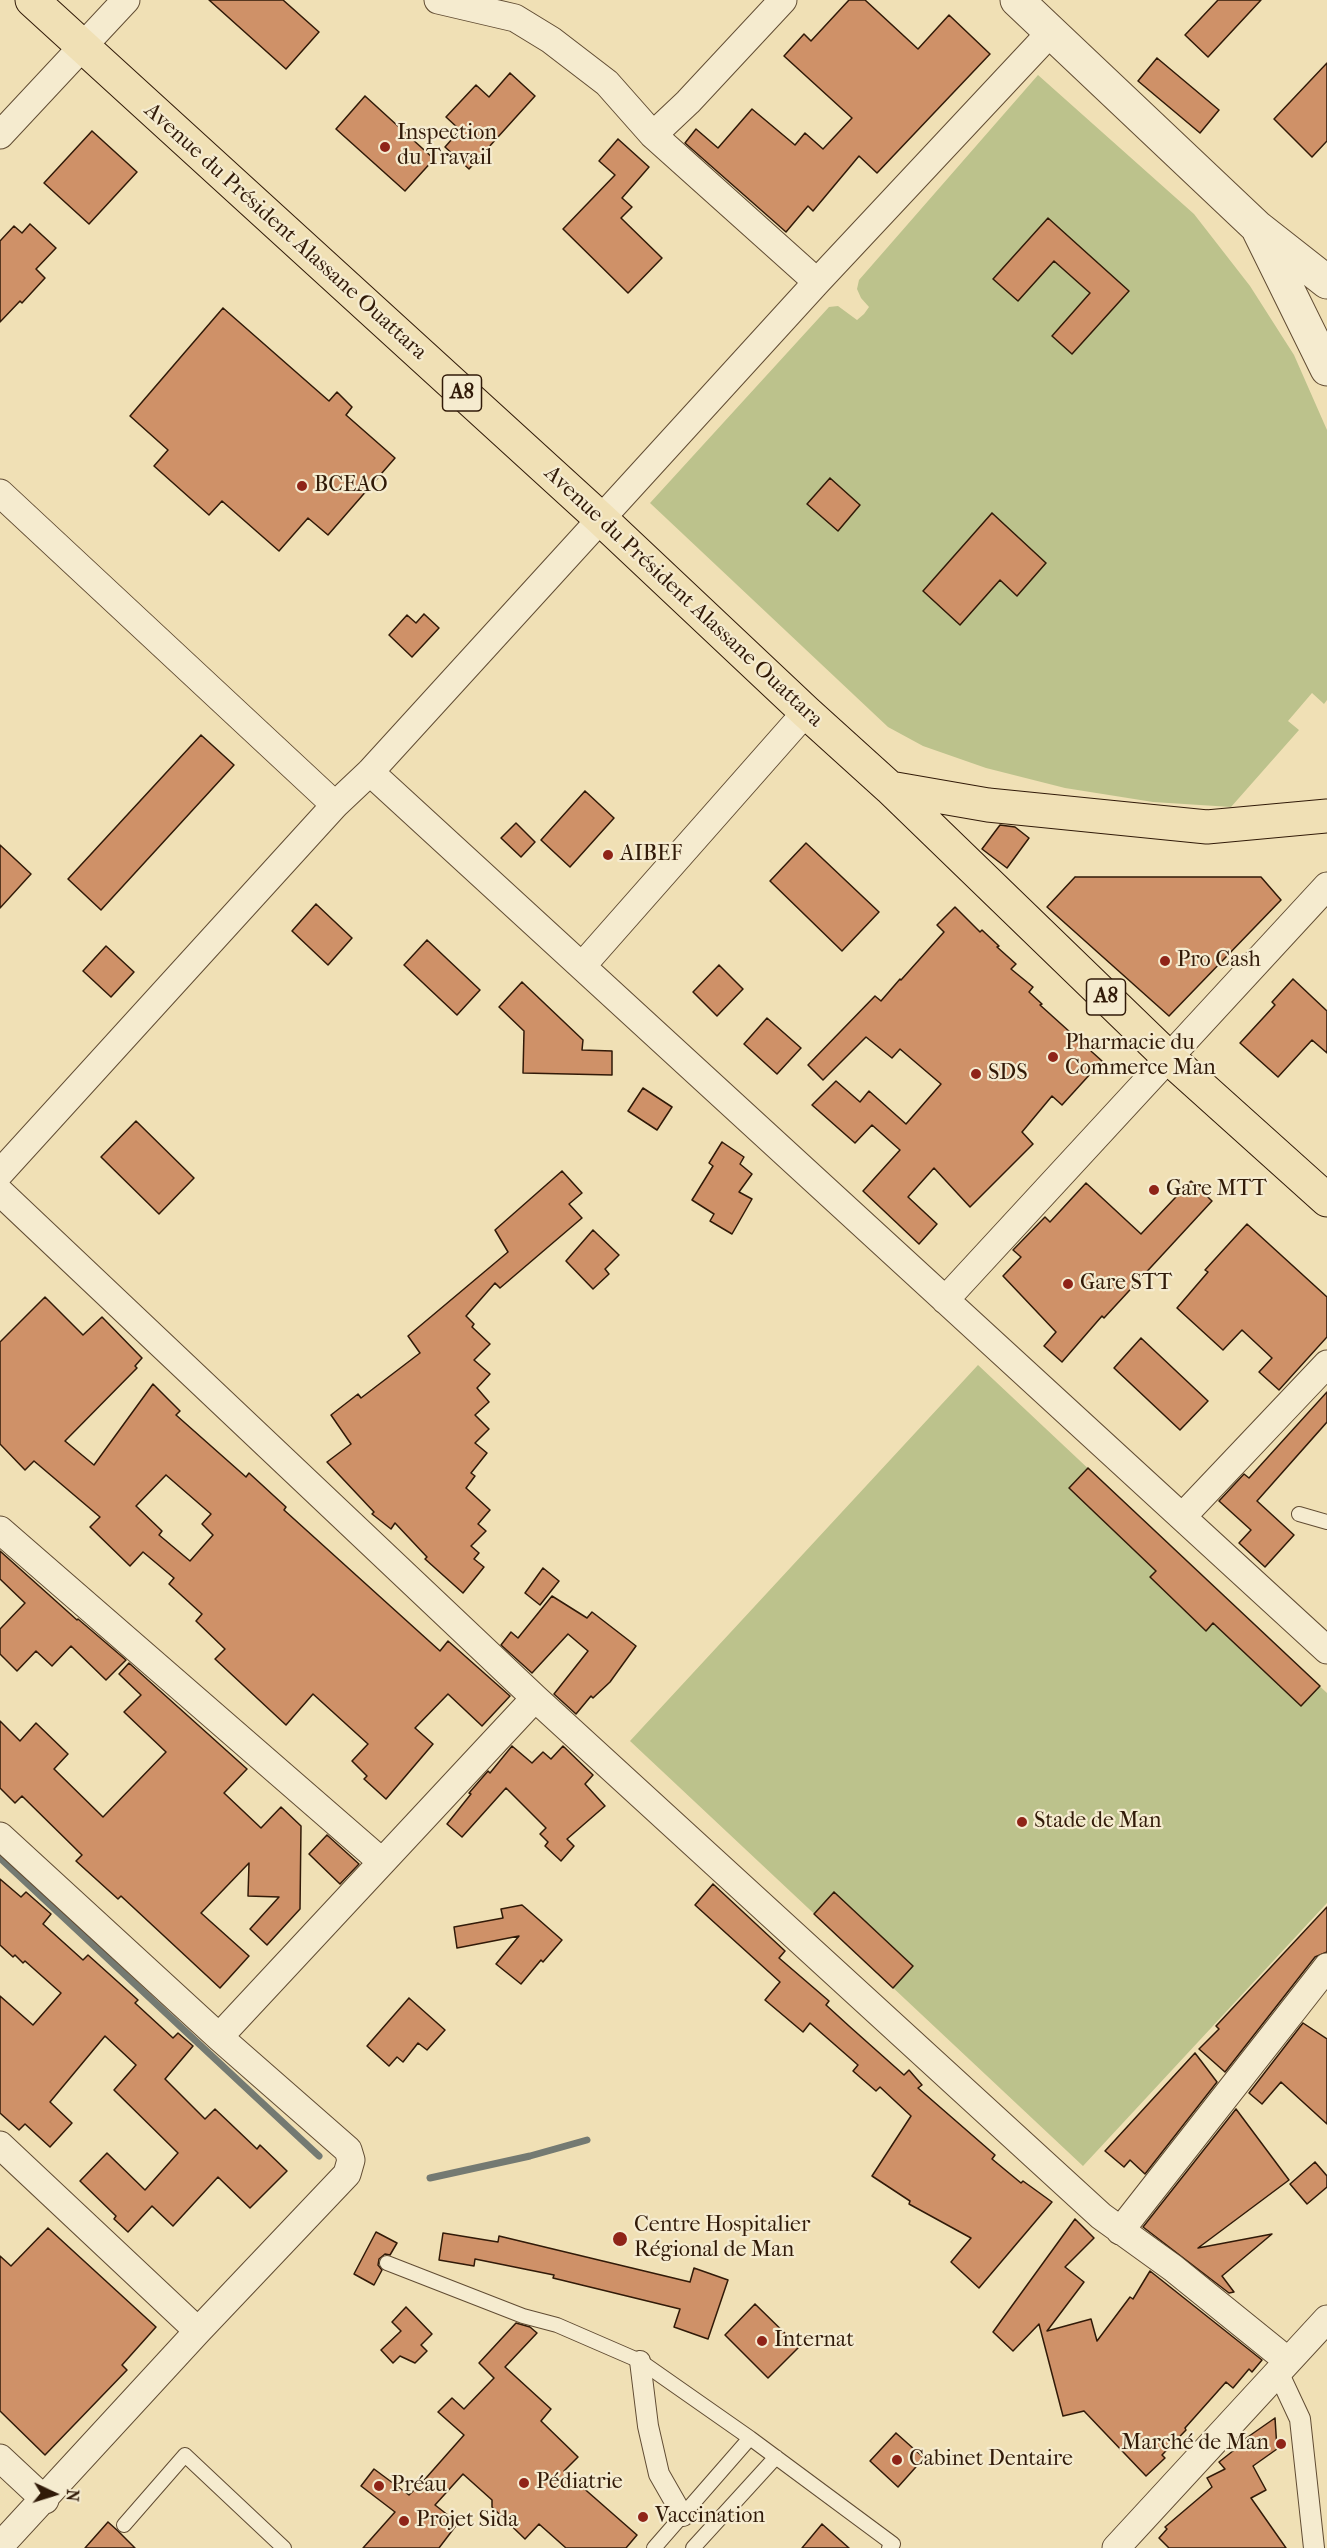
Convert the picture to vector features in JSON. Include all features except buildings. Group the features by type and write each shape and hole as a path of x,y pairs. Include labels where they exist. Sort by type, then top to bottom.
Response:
{"main road":[{"name":"Avenue du Président Alassane Ouattara","path":"32,0 601,519 890,788 1169,1058 1327,1200"},
{"path":"890,788 988,806 1207,827 1327,816"}],"street":[{"path":"0,135 126,0"},
{"path":"438,0 515,18 607,83 653,135 817,282"},
{"path":"653,135 688,102 783,0"},
{"path":"1017,0 1257,227 1327,282"},
{"path":"0,1173 335,805 370,772 817,282 1052,31"},
{"path":"1257,227 1280,278 1327,369"},
{"path":"0,493 335,805"},
{"path":"582,966 806,712"},
{"path":"370,772 1327,1650"},
{"path":"945,1299 1327,886"},
{"path":"0,1192 536,1698 1120,2231 1173,2268 1283,2366 1300,2419 1314,2548"},
{"path":"1182,1517 1327,1364"},
{"path":"0,1530 382,1862"},
{"path":"219,2037 536,1698"},
{"path":"0,1836 219,2037 348,2150 351,2160 347,2174 198,2331 45,2500 0,2546"},
{"path":"1120,2231 1327,1967"},
{"path":"0,2145 198,2331"},
{"path":"1121,2546 1327,2319"},
{"path":"640,2361 648,2426 659,2474 682,2516"},
{"path":"0,2458 45,2500"}],"lane":[{"path":"1299,1515 1327,1522"},
{"path":"387,2263 523,2316 557,2325 640,2361 750,2438 893,2544 889,2548"},
{"path":"654,2548 750,2438"},
{"path":"124,2525 184,2456 284,2548"},
{"path":"693,2548 776,2457"}],"green space":[{"path":"1038,75 1194,214 1250,286 1294,355 1327,430 1327,700 1324,704 1312,693 1288,721 1299,730 1231,807 1153,802 1065,788 986,768 923,746 888,727 650,503 829,307 838,306 857,320 864,314 869,307 857,289 859,280"},
{"name":"Stade de Man","path":"978,1365 1327,1693 1327,1903 1083,2166 630,1741"}],"waterway":[{"path":"0,1858 319,2156"},
{"path":"430,2178 530,2156 587,2140"}],"place":[{"name":"Inspection du Travail","path":"385,147"},
{"name":"BCEAO","path":"302,486"},
{"name":"AIBEF","path":"608,855"},
{"name":"Pro Cash","path":"1165,961"},
{"name":"Pharmacie du Commerce Man","path":"1053,1057"},
{"name":"SDS","path":"976,1074"},
{"name":"Gare MTT","path":"1154,1190"},
{"name":"Gare STT","path":"1068,1284"},
{"name":"Stade de Man","path":"1022,1822"},
{"name":"Centre Hospitalier Régional de Man","path":"620,2239"},
{"name":"Internat","path":"762,2341"},
{"name":"Marché de Man","path":"1281,2444"},
{"name":"Cabinet Dentaire","path":"897,2460"},
{"name":"Pédiatrie","path":"524,2483"},
{"name":"Préau","path":"379,2486"},
{"name":"Vaccination","path":"643,2517"},
{"name":"Projet Sida","path":"404,2521"}]}
